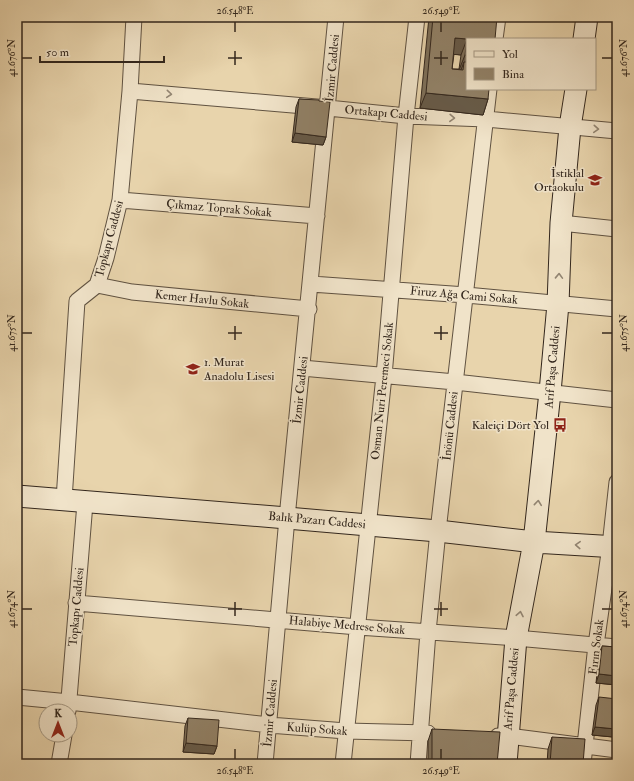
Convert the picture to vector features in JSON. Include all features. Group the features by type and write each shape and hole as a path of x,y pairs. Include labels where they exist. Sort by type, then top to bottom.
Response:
{"street":[{"name":"Topkapı Caddesi","path":"64,500 77,301 97,285 106,258 120,200 130,90 134,17"},
{"name":"İzmir Caddesi","path":"265,764 287,518 309,309 336,17"},
{"name":"Osman Nuri Peremeci Sokak","path":"343,764 384,376 406,116 417,17"},
{"path":"495,38 498,17"},
{"path":"584,38 587,17"},
{"name":"Ortakapı Caddesi","path":"130,90 406,116 486,119 617,130"},
{"name":"İnönü Caddesi","path":"418,764 428,632 438,531 490,90"},
{"name":"Arif Paşa Caddesi","path":"506,764 516,638 534,542 550,392 558,304 561,223 570,127 576,90"},
{"name":"Çıkmaz Toprak Sokak","path":"120,200 317,216"},
{"path":"561,223 617,229"},
{"name":"Firuz Ağa Cami Sokak","path":"311,284 466,295 617,309"},
{"name":"Kemer Havlu Sokak","path":"97,285 132,292 309,309"},
{"path":"302,368 455,382 617,400"},
{"name":"Fırın Sokak","path":"584,764 596,645 614,547 617,482"},
{"name":"Balık Pazarı Caddesi","path":"17,496 86,503 438,531 534,542 614,547"},
{"name":"Topkapı Caddesi","path":"68,703 86,503"},
{"name":"Halabiye Medrese Sokak","path":"76,602 358,627 617,647"},
{"name":"Kulüp Sokak","path":"17,697 51,703"},
{"name":"Kulüp Sokak","path":"78,707 346,731 420,732 442,734"},
{"path":"486,736 508,736 617,750"},
{"path":"59,764 63,743"}],"building":[{"path":"433,17 497,17 495,38 455,38 452,69 463,70 464,62 466,62 466,90 489,90 488,99 426,93"},
{"path":"299,99 330,102 326,137 295,133"},
{"path":"602,646 617,647 617,676 599,674"},
{"path":"599,697 617,699 616,729 595,727"},
{"path":"188,718 219,720 217,746 186,743"},
{"path":"432,729 500,732 497,764 465,764 432,761"},
{"path":"552,737 585,739 583,764 550,764"}],"place":[{"name":"İstiklal Ortaokulu","path":"595,180"},
{"name":"1. Murat Anadolu Lisesi","path":"193,369"},
{"name":"Kaleiçi Dört Yol","path":"560,425"}]}
